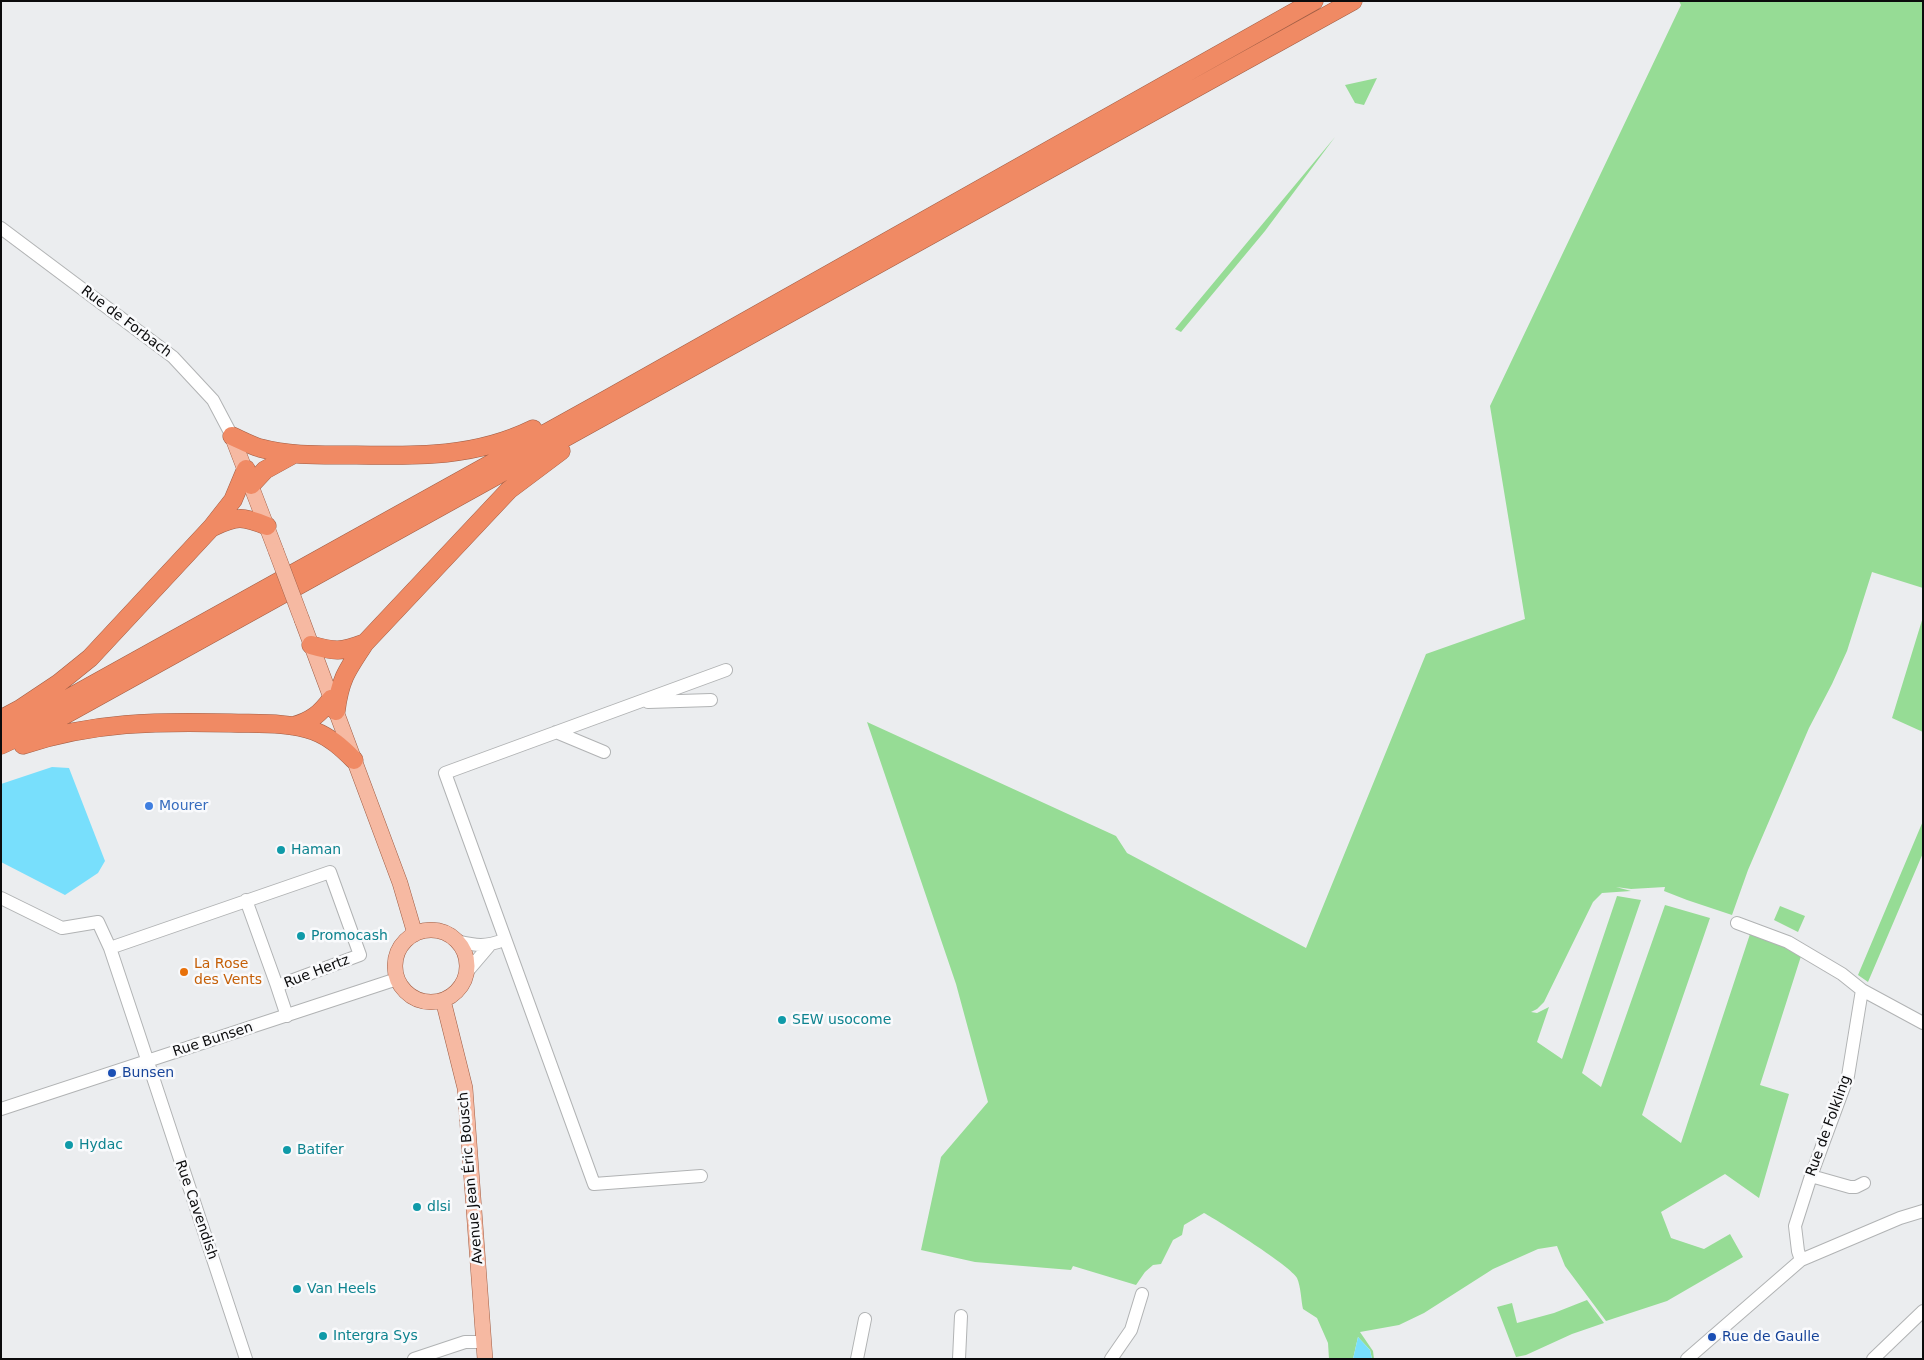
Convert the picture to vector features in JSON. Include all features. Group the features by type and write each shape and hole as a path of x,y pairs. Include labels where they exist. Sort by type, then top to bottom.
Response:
{"highway":[{"path":"1,730 56,705 609,398 1314,1"},
{"path":"1,745 62,716 1353,1"},
{"path":"293,726 309,722 333,705 345,672 365,643 509,490 554,455 623,413 674,377"},
{"path":"232,436 258,448 294,454 426,456 473,450 518,436 572,410 609,398"},
{"path":"1,719 20,709 59,683 90,658 211,528 248,477 266,470 294,454"},
{"path":"211,528 230,519 247,518 267,526"},
{"path":"311,644 331,651 348,650 365,643"},
{"path":"1,753 49,736 103,726 161,722 293,726 327,736 354,760"}],"main road":[{"path":"232,436 400,883 415,934"},
{"path":"432,930 447,934 457,941 464,953 467,968 463,982 454,994 443,1000 428,1002 414,999 404,991 397,980 394,966 397,953 403,943 415,934 432,930"},
{"name":"Avenue Jean Éric Bousch","path":"443,1000 465,1088 485,1359"}],"street":[{"name":"Rue de Forbach","path":"1,228 173,357 213,400 232,436"},
{"path":"701,1176 594,1184 445,773 726,670"},
{"path":"636,703 711,700"},
{"path":"556,732 604,752"},
{"name":"Rue Hertz","path":"110,948 246,900 330,872 360,955 277,986 246,900"},
{"path":"1,898 62,928 98,922 110,948 147,1061"},
{"path":"1737,923 1788,942 1842,974 1862,990 1923,1023"},
{"path":"457,941 471,945 489,946 504,940"},
{"path":"466,973 489,946"},
{"name":"Rue Bunsen","path":"1,1109 397,980"},
{"path":"277,986 287,1016"},
{"name":"Rue de Folkling","path":"1801,1260 1795,1226 1811,1176 1848,1076 1862,990"},
{"name":"Rue Cavendish","path":"147,1061 246,1359"},
{"path":"1811,1176 1850,1187 1856,1187 1864,1183"},
{"path":"1687,1359 1801,1260 1900,1218 1923,1211"},
{"path":"1111,1359 1130,1330 1142,1294"},
{"path":"1873,1359 1923,1311"},
{"path":"959,1359 961,1316"},
{"path":"857,1359 865,1319"},
{"path":"414,1359 465,1342 484,1342"}],"green space":[{"path":"1679,1 1923,1 1923,588 1872,572 1847,651 1809,728 1748,870 1732,915 1664,891 1665,887 1631,889 1616,887 1631,891 1602,893 1593,902 1544,1002 1531,1012 1537,1013 1549,1007 1537,1042 1562,1059 1617,896 1641,900 1582,1073 1601,1087 1665,905 1710,918 1642,1115 1681,1143 1751,931 1802,953 1760,1085 1789,1094 1759,1198 1725,1174 1661,1212 1671,1238 1704,1249 1730,1234 1743,1257 1667,1301 1606,1321 1565,1266 1557,1246 1538,1249 1493,1269 1424,1313 1399,1325 1360,1332 1373,1351 1374,1359 1372,1359 1370,1350 1358,1337 1353,1359 1329,1359 1328,1343 1317,1318 1303,1309 1297,1278 1292,1272 1239,1234 1204,1213 1184,1225 1182,1235 1173,1240 1161,1264 1153,1265 1145,1272 1136,1285 1073,1266 1071,1270 975,1262 921,1250 941,1157 988,1102 956,984 867,722 1116,836 1127,853 1306,948 1426,654 1525,619 1490,406 1681,5"},
{"path":"1377,78 1364,105 1355,103 1345,85"},
{"path":"1335,137 1265,231 1181,332 1175,329"},
{"path":"1923,617 1923,732 1892,718"},
{"path":"1923,821 1923,853 1868,982 1858,975"},
{"path":"1780,906 1805,916 1798,932 1774,920"},
{"path":"1587,1300 1604,1323 1572,1334 1526,1355 1516,1357 1497,1307 1512,1303 1517,1323 1554,1313"}],"water":[{"path":"52,767 69,768 105,861 98,873 65,895 1,862 1,784"},
{"path":"1358,1337 1370,1350 1372,1359 1353,1359"}],"place":[{"name":"Mourer","path":"149,806"},
{"name":"Haman","path":"281,850"},
{"name":"Promocash","path":"301,936"},
{"name":"La Rose des Vents","path":"184,972"},
{"name":"SEW usocome","path":"782,1020"},
{"name":"Bunsen","path":"112,1073"},
{"name":"Hydac","path":"69,1145"},
{"name":"Batifer","path":"287,1150"},
{"name":"dlsi","path":"417,1207"},
{"name":"Van Heels","path":"297,1289"},
{"name":"Intergra Sys","path":"323,1336"},
{"name":"Rue de Gaulle","path":"1712,1337"}]}
